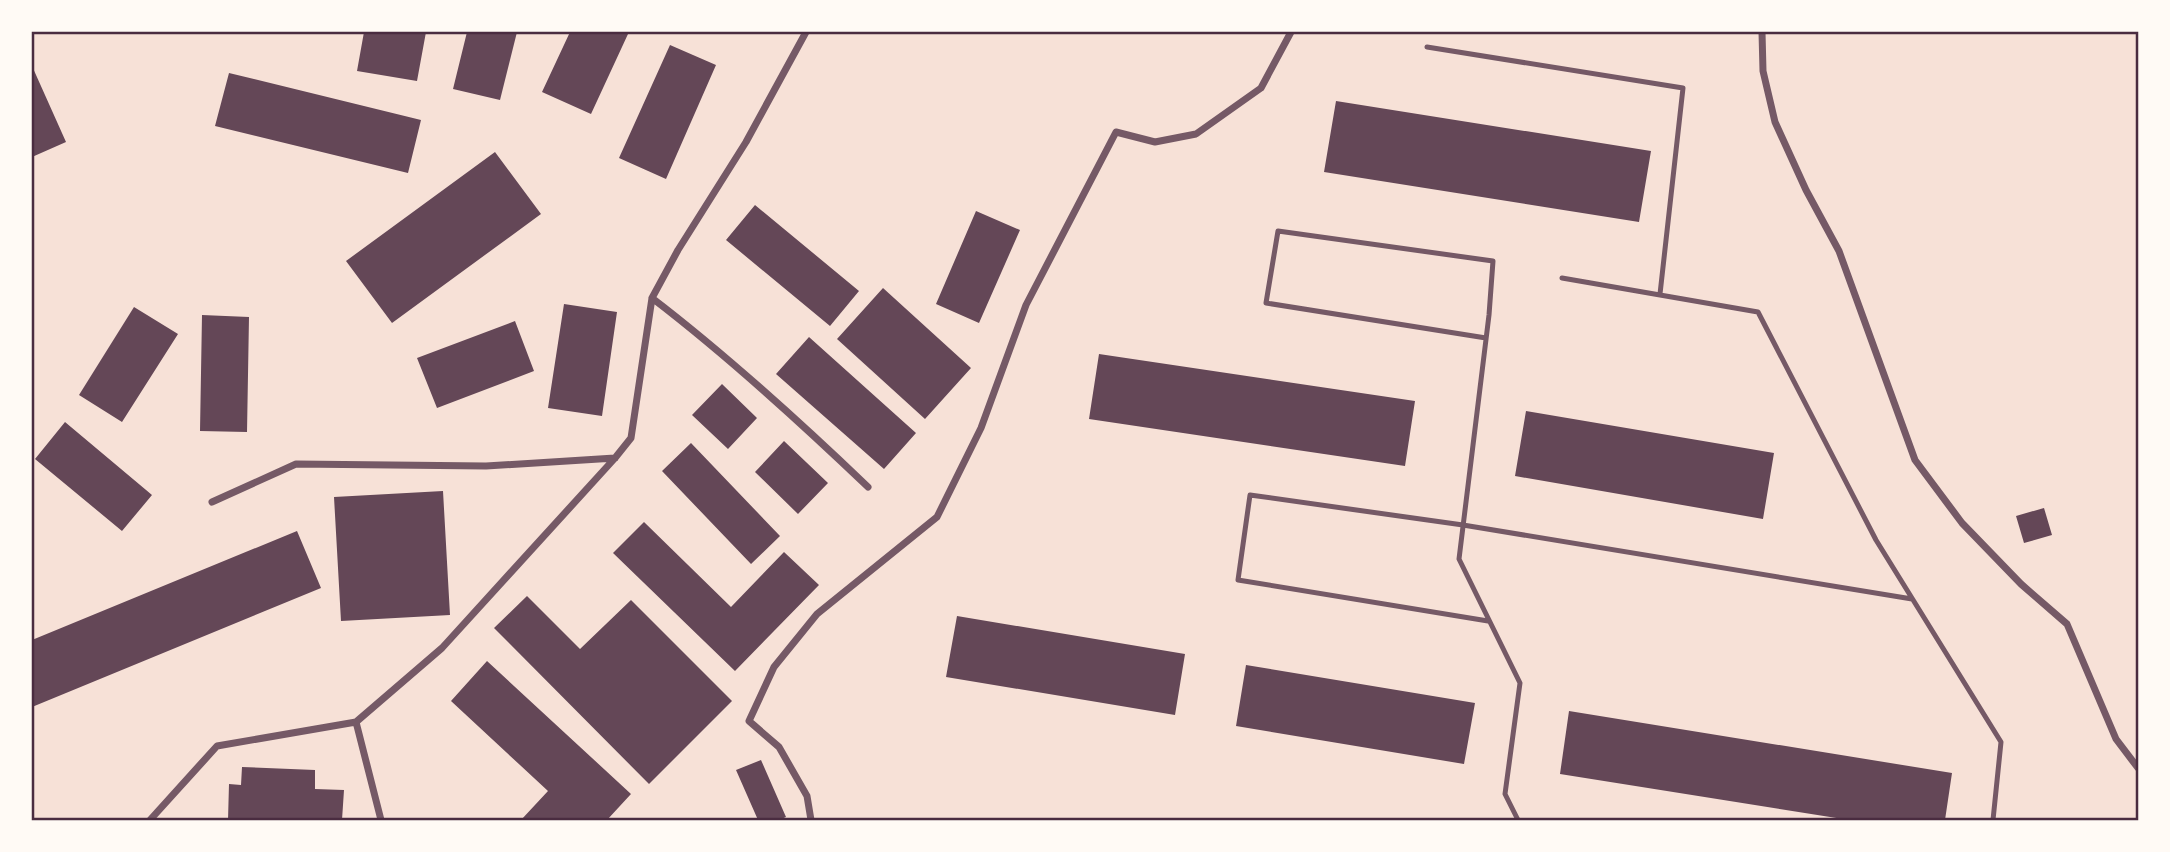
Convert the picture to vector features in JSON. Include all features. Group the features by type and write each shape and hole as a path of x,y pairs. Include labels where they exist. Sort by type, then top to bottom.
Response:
{"street":[{"path":"150,821 217,746 356,722 442,648 615,458 631,438 652,298 678,250 746,142 806,32"},
{"path":"811,821 807,796 779,747 749,721 774,667 817,614 937,517 981,428 1026,305 1116,132 1155,142 1196,134 1261,88 1291,32"},
{"path":"1762,32 1763,71 1775,122 1806,190 1839,251 1916,460 1962,523 2021,584 2067,624 2116,739 2138,768"},
{"path":"652,298 704,338 783,407 868,487"},
{"path":"212,502 296,464 486,466 615,458"},
{"path":"356,722 380,821"}],"lane":[{"path":"1427,47 1683,88 1660,294"},
{"path":"1486,338 1266,303 1278,231 1493,261 1486,338 1459,559 1520,683 1505,794 1518,821"},
{"path":"1562,278 1758,313 1876,540 2001,742 1993,821"},
{"path":"1488,621 1238,580 1250,495 1463,525 1912,599"}],"building":[{"path":"364,32 426,32 417,81 357,71"},
{"path":"467,32 517,32 500,100 453,89"},
{"path":"570,32 628,34 591,114 542,92"},
{"path":"670,45 716,65 666,179 619,158"},
{"path":"32,66 66,142 32,157"},
{"path":"229,73 421,120 408,173 215,126"},
{"path":"1336,101 1651,151 1639,222 1324,172"},
{"path":"495,152 541,214 392,323 346,261"},
{"path":"755,205 859,291 830,326 726,240"},
{"path":"976,211 1020,230 979,323 936,304"},
{"path":"883,288 971,368 925,419 837,339"},
{"path":"564,304 617,312 602,416 548,408"},
{"path":"134,307 178,334 122,422 79,395"},
{"path":"202,315 249,317 247,432 200,431"},
{"path":"515,321 534,371 437,408 417,358"},
{"path":"809,337 916,433 884,469 776,374"},
{"path":"1099,354 1415,401 1405,466 1089,419"},
{"path":"722,384 757,418 728,449 692,415"},
{"path":"1526,411 1774,453 1763,519 1515,476"},
{"path":"65,422 152,495 122,531 35,459"},
{"path":"784,441 828,483 798,514 755,472"},
{"path":"691,443 780,536 751,564 662,471"},
{"path":"443,491 450,615 341,621 334,497"},
{"path":"2044,508 2052,535 2024,543 2016,516"},
{"path":"644,522 731,607 784,552 819,585 735,671 613,553"},
{"path":"297,531 321,588 32,707 32,640"},
{"path":"527,596 580,649 631,600 732,701 649,784 494,628"},
{"path":"957,616 1185,654 1175,715 946,677"},
{"path":"487,661 631,794 607,820 521,820 548,791 451,701"},
{"path":"1246,665 1475,703 1464,764 1236,726"},
{"path":"1569,711 1952,773 1945,820 1849,820 1560,774"},
{"path":"761,760 786,817 779,820 758,820 736,770"},
{"path":"242,767 315,770 315,789 344,790 342,820 228,820 229,784 241,785"}]}
